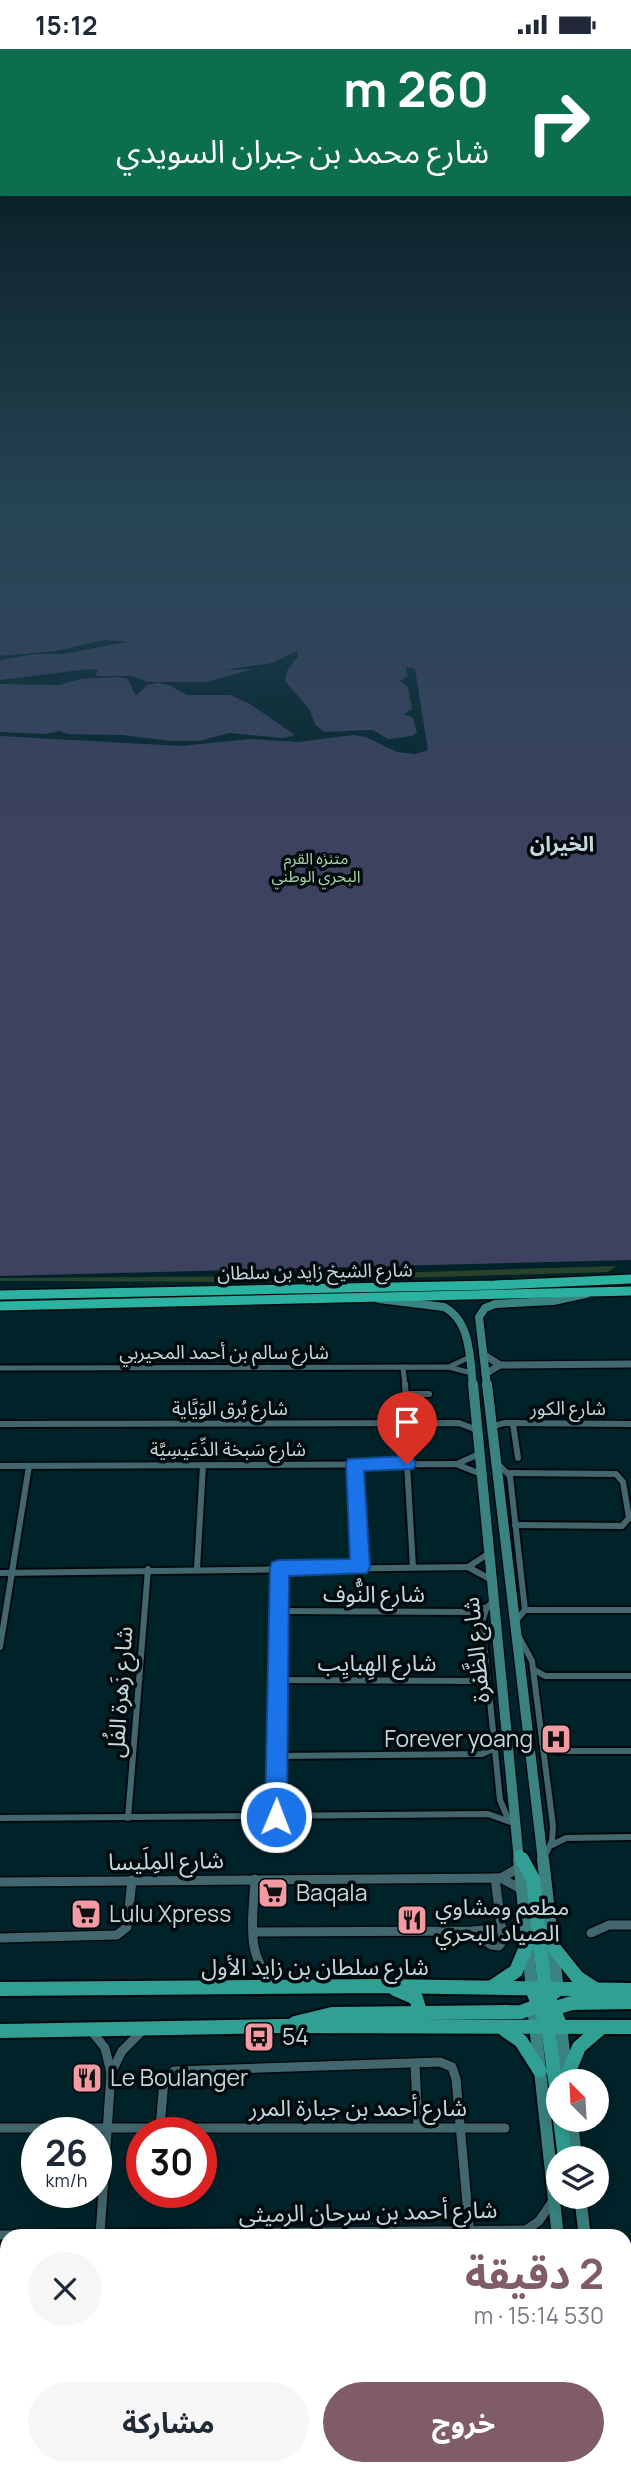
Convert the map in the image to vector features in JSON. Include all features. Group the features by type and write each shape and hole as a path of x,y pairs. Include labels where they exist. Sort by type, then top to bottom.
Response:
{"highway":[{"name":"شارع الشيخ زايد بن سلطان","path":"0,1296 495,1285 631,1279"},
{"name":"شارع الشيخ زايد بن سلطان","path":"0,1306 631,1291"}],"main road":[{"path":"465,1332 470,1329 480,1331 480,1315 491,1305 552,1301 591,1293"},
{"name":"شارع الظَّفرة","path":"376,1298 397,1303 446,1306 459,1315 465,1332 472,1373 512,1823 519,1861 527,1945 564,2069"},
{"name":"شارع الظَّفرة","path":"480,1331 554,1948 540,2071 548,2146"},
{"path":"519,1861 533,1879 554,2069"},
{"path":"485,1989 507,1980 516,1971 527,1945"},
{"path":"554,1948 578,1978 596,1990"},
{"name":"شارع سلطان بن زايد الأول","path":"0,1989 338,1986 485,1989 602,2027 631,2027"},
{"path":"384,1986 416,1998 419,2008 415,2012"},
{"name":"شارع سلطان بن زايد الأول","path":"0,2031 283,2026 500,2028 546,2007 596,1990 631,1990"},
{"path":"283,2026 332,2014 521,2012 546,2007 631,2002"},
{"path":"570,2069 579,2047 602,2027"},
{"path":"500,2028 521,2041 540,2071"},
{"name":"شارع الظَّفرة","path":"555,2209 557,2229"},
{"path":"582,2209 584,2229"}],"street":[{"path":"483,1354 500,1365"},
{"name":"شارع سالم بن أحمد المحيربي","path":"448,1367 470,1357"},
{"path":"485,1374 500,1365 631,1364"},
{"path":"403,1367 408,1423"},
{"name":"شارع سالم بن أحمد المحيربي","path":"0,1368 448,1367 472,1373"},
{"path":"405,1395 429,1394"},
{"path":"459,1423 475,1413"},
{"name":"شارع بُرق الوَيَّاية","path":"0,1424 459,1423 477,1430"},
{"name":"شارع الكور","path":"491,1423 631,1424"},
{"path":"513,1424 518,1458"},
{"name":"شارع سَبخة الدِّعَيسِيَّة","path":"456,1464 480,1453"},
{"path":"496,1462 509,1473 616,1474 624,1482 629,1518 622,1526 515,1525"},
{"path":"355,1464 360,1567"},
{"path":"407,1464 413,1567"},
{"name":"شارع سَبخة الدِّعَيسِيَّة","path":"0,1466 456,1464 481,1474"},
{"path":"197,1569 203,1465"},
{"path":"0,1647 29,1466"},
{"path":"509,1473 525,1610 631,1611"},
{"path":"468,1567 489,1553"},
{"path":"0,1573 148,1569 468,1567 480,1571 492,1581"},
{"path":"276,1817 279,1568"},
{"name":"شارع زَهرة الفُل","path":"128,1818 148,1569"},
{"path":"491,1603 482,1622 500,1800 512,1823"},
{"name":"شارع النُّوف","path":"279,1611 469,1612 491,1603"},
{"name":"شارع الظَّفرة","path":"525,1610 515,1627 529,1651 533,1669 552,1821 550,1847 542,1860"},
{"path":"469,1612 482,1622"},
{"path":"533,1669 545,1677 631,1677"},
{"path":"488,1670 476,1681 489,1690"},
{"path":"535,1686 545,1677"},
{"name":"شارع الهِبايِب","path":"279,1681 476,1681"},
{"path":"542,1743 556,1751 631,1751"},
{"path":"276,1756 482,1754 495,1748"},
{"path":"545,1761 556,1751"},
{"path":"482,1754 497,1766"},
{"path":"488,1814 500,1800"},
{"path":"0,1818 488,1814 512,1823"},
{"path":"552,1821 566,1838"},
{"path":"550,1847 566,1838 631,1837"},
{"name":"شارع المِلَيسا","path":"498,1878 519,1861"},
{"path":"473,1931 491,1945 499,1946 503,1941 498,1878"},
{"name":"شارع المِلَيسا","path":"0,1882 498,1878 522,1890"},
{"path":"255,1879 256,1962 268,1978 338,1986"},
{"path":"0,1938 117,1935 127,1927 132,1880"},
{"path":"590,1933 608,1925 631,1925"},
{"path":"255,1932 473,1931 502,1928"},
{"path":"111,2073 122,2051 143,2030"},
{"path":"91,2031 105,2047 111,2073 109,2117"},
{"path":"161,2117 164,2080 174,2071 440,2062 452,2067 457,2079 470,2229"},
{"path":"415,2064 418,2127"},
{"name":"شارع أحمد بن جبارة المرر","path":"0,2128 21,2128"},
{"name":"شارع أحمد بن جبارة المرر","path":"217,2128 505,2128"},
{"path":"100,2229 101,2208"},
{"path":"527,2229 539,2221 547,2209"}],"green space":[{"path":"617,1266 607,1272 264,1282 0,1281 0,1278 290,1276"}],"water":[{"name":"متنزه القرم البحري الوطني","path":"0,625 631,625 631,1260 0,1276 0,736 181,746 250,739 298,742 353,735 366,737 397,752 415,754 428,750 415,669 406,667 408,676 400,681 408,687 412,709 404,714 413,718 417,733 388,739 373,730 325,732 316,726 309,709 285,681 287,671 298,656 297,651 272,663 222,670 253,669 207,682 147,682 132,676 95,676 98,670 89,669 0,680 0,660 35,654 63,654 127,642 104,640 55,651 0,656"},
{"path":"81,679 128,679 136,696 147,685 158,683 169,685 187,695 230,695 250,704 295,735 283,738 229,733 199,741 170,741 123,735 68,734 59,731 45,734 0,732 0,684 59,685"}],"place":[{"name":"Forever yoang","path":"556,1739"},
{"name":"Baqala","path":"273,1893"},
{"name":"Lulu Xpress","path":"86,1914"},
{"name":"مطعم ومشاوي الصياد البحري","path":"412,1920"},
{"name":"54","path":"259,2037"},
{"name":"Le Boulanger","path":"87,2078"}],"district":[{"name":"الخيران","path":"562,844"}],"route":[{"path":"276,1817 279,1568 360,1567 355,1464 407,1464"}]}
